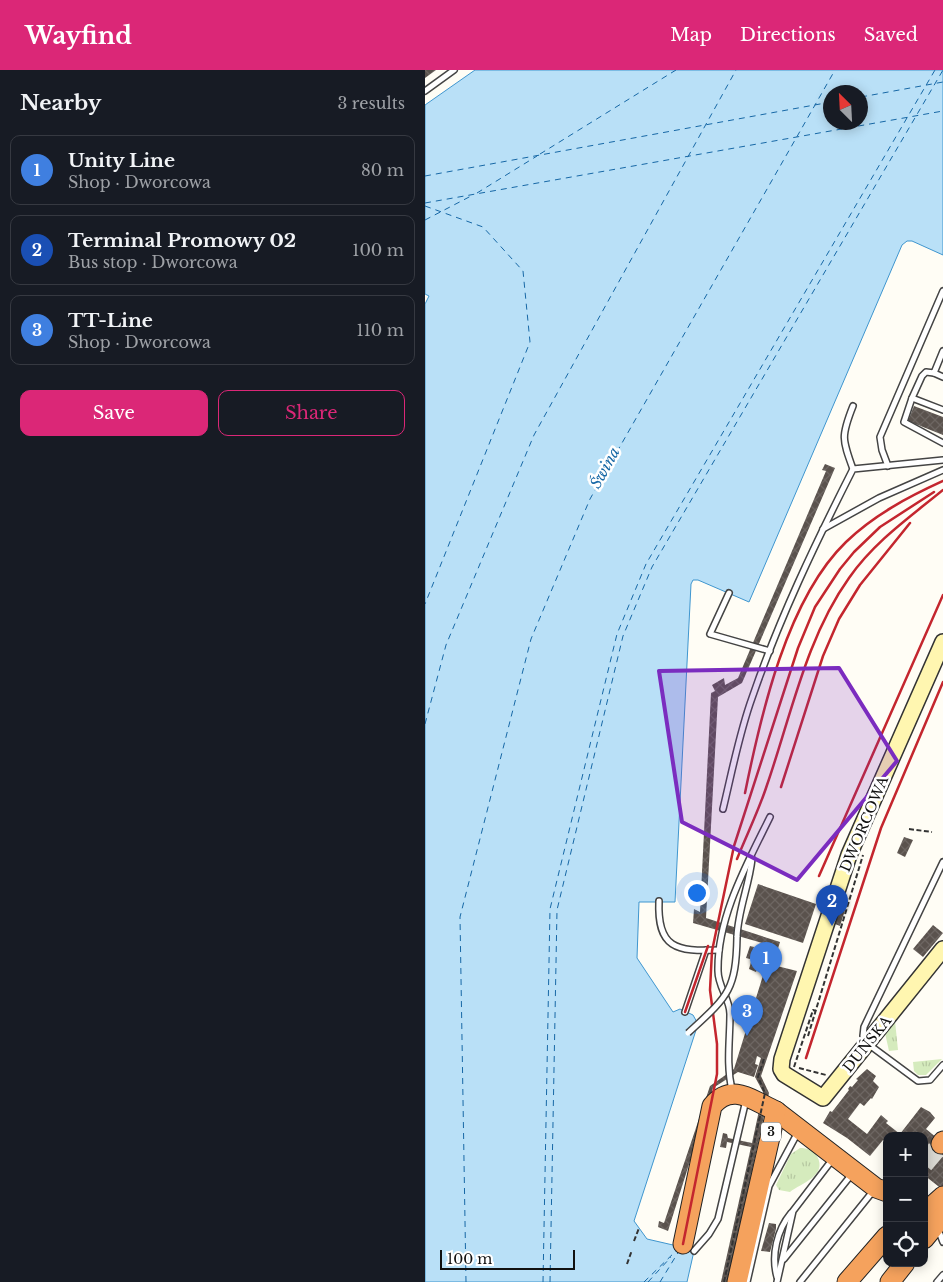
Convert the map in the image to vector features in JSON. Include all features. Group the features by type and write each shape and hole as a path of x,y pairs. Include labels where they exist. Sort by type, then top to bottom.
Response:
{"highway":[{"name":"3","path":"740,1095 776,1111 881,1190"},
{"path":"689,1248 699,1164 712,1106 721,1096 740,1095"},
{"name":"3","path":"737,1282 776,1111"},
{"path":"928,1231 943,1196"},
{"path":"847,1282 883,1241"},
{"path":"890,1282 902,1267"}],"street":[{"name":"DWORCOWA","path":"790,1070 782,1059 849,855 943,642"},
{"name":"DUŃSKA","path":"790,1070 787,1078 823,1098 943,949"}],"lane":[{"path":"425,91 454,70"},
{"path":"888,466 881,450 880,437 943,291"},
{"path":"934,373 943,351"},
{"path":"943,377 934,373 924,374 912,398 904,422 943,444"},
{"path":"912,398 943,410"},
{"path":"723,809 751,700 822,530 853,469 845,448 843,431 853,406"},
{"path":"853,469 943,460"},
{"path":"822,530 879,498 943,470"},
{"path":"729,593 710,634 770,652"},
{"path":"689,1248 709,1234 718,1219 738,1132 740,1095 728,1063 730,1012 719,984 719,950 730,905 770,817"},
{"path":"688,1033 718,1005 735,977 739,911 746,892 752,854"},
{"path":"943,862 864,1027 863,1036 868,1044 922,1082 930,1080 943,1065"},
{"path":"659,901 658,923 663,937 673,945 719,950"},
{"path":"685,1012 707,950"},
{"path":"747,1282 769,1186 801,1128"},
{"path":"777,1281 773,1264 781,1225 836,1156"},
{"path":"782,1261 855,1171"},
{"path":"800,1282 881,1190"},
{"path":"777,1281 793,1211"},
{"path":"935,1217 943,1242"},
{"path":"937,1282 943,1274"}],"path":[{"path":"909,829 932,832"},
{"path":"808,1036 863,854"},
{"path":"815,1008 790,1070 833,1077"},
{"path":"724,1282 765,1093 758,1077 764,1059"},
{"path":"634,1241 639,1228"},
{"path":"627,1264 632,1250"}],"highlighted area":[{"path":"839,668 897,761 797,880 682,822 659,671"}],"green space":[{"path":"895,1021 898,1050 889,1051 885,1033"},
{"path":"942,1059 926,1075 918,1075 914,1071 913,1062"},
{"path":"800,1148 805,1148 816,1154 819,1169 812,1178 790,1192 779,1190 776,1185 791,1154"}],"water":[{"name":"Świna","path":"475,70 943,70 943,255 912,241 907,241 902,245 749,602 698,580 693,580 691,584 675,902 639,902 637,958 673,1012 680,1009 693,1015 698,1024 634,1221 647,1239 673,1245 676,1243 691,1246 694,1251 687,1282 425,1282 425,304 429,296 425,294 425,105"}],"building":[{"path":"425,70 436,70 425,78"},
{"path":"914,406 943,417 943,435 908,421"},
{"path":"825,464 835,468 742,683 718,697 706,918 780,942 773,965 797,971 761,1076 769,1093 732,1263 727,1282 721,1282 751,1147 727,1142 726,1148 720,1147 723,1133 727,1134 728,1138 752,1143 763,1092 755,1077 761,1058 757,1056 755,1064 758,1065 754,1077 738,1072 713,1088 668,1231 658,1227 659,1221 664,1223 710,1086 734,1069 765,969 758,967 756,972 749,969 751,962 766,967 773,946 693,923 694,909 700,912 711,693 715,691 712,685 724,678 725,685 738,678 826,471 822,470"},
{"path":"904,837 913,840 905,857 897,853"},
{"path":"758,884 816,904 803,943 745,924"},
{"path":"840,908 845,910 840,926 835,924"},
{"path":"933,925 943,933 923,957 913,949"},
{"path":"750,946 754,947 750,959 746,958"},
{"path":"867,1069 876,1076 873,1081 879,1087 872,1099 864,1106 860,1103 848,1119 867,1134 881,1115 888,1121 886,1123 897,1132 883,1132 883,1140 870,1156 847,1138 823,1123 830,1111 832,1112 849,1090 850,1086 852,1087 858,1080 856,1079"},
{"path":"921,1107 930,1112 935,1118 926,1129 943,1143 943,1190 928,1178 928,1132 902,1132"},
{"path":"769,1223 776,1224 770,1252 761,1251"}],"ferry route":[{"path":"540,154 676,70"},
{"path":"425,724 446,645 534,435 736,70"},
{"path":"466,1282 460,917 531,639 590,499 835,70"},
{"path":"543,1282 550,909 617,634 646,564 935,70"},
{"path":"550,1282 557,910 623,636 652,567 943,70"},
{"path":"868,96 943,82"},
{"path":"425,176 823,103"},
{"path":"425,203 943,111"},
{"path":"477,193 537,156"},
{"path":"425,220 473,195"},
{"path":"425,206 483,227 523,271 530,342 425,604"},
{"path":"644,1282 677,1250"},
{"path":"660,1282 679,1251"},
{"path":"648,1282 671,1257"}],"tunnel":[{"path":"928,1159 941,1144"}],"railway":[{"path":"745,793 759,728 779,659 792,626 825,566 846,542 868,523 904,500 943,481"},
{"path":"737,859 764,794 810,652 834,601 859,565 881,541 943,490"},
{"path":"683,1244 717,1074 717,1044 710,990 712,951 734,846 798,648 815,607 840,569 854,552 880,527 934,492"},
{"path":"781,787 823,656 839,619 860,585 910,523"},
{"path":"819,876 943,595"},
{"path":"806,1058 881,828 943,682"},
{"path":"685,1012 708,946"}],"place":[{"name":"Terminal Promowy 02","path":"832,926"},
{"name":"Unity Line","path":"766,983"},
{"name":"TT-Line","path":"747,1036"}]}
